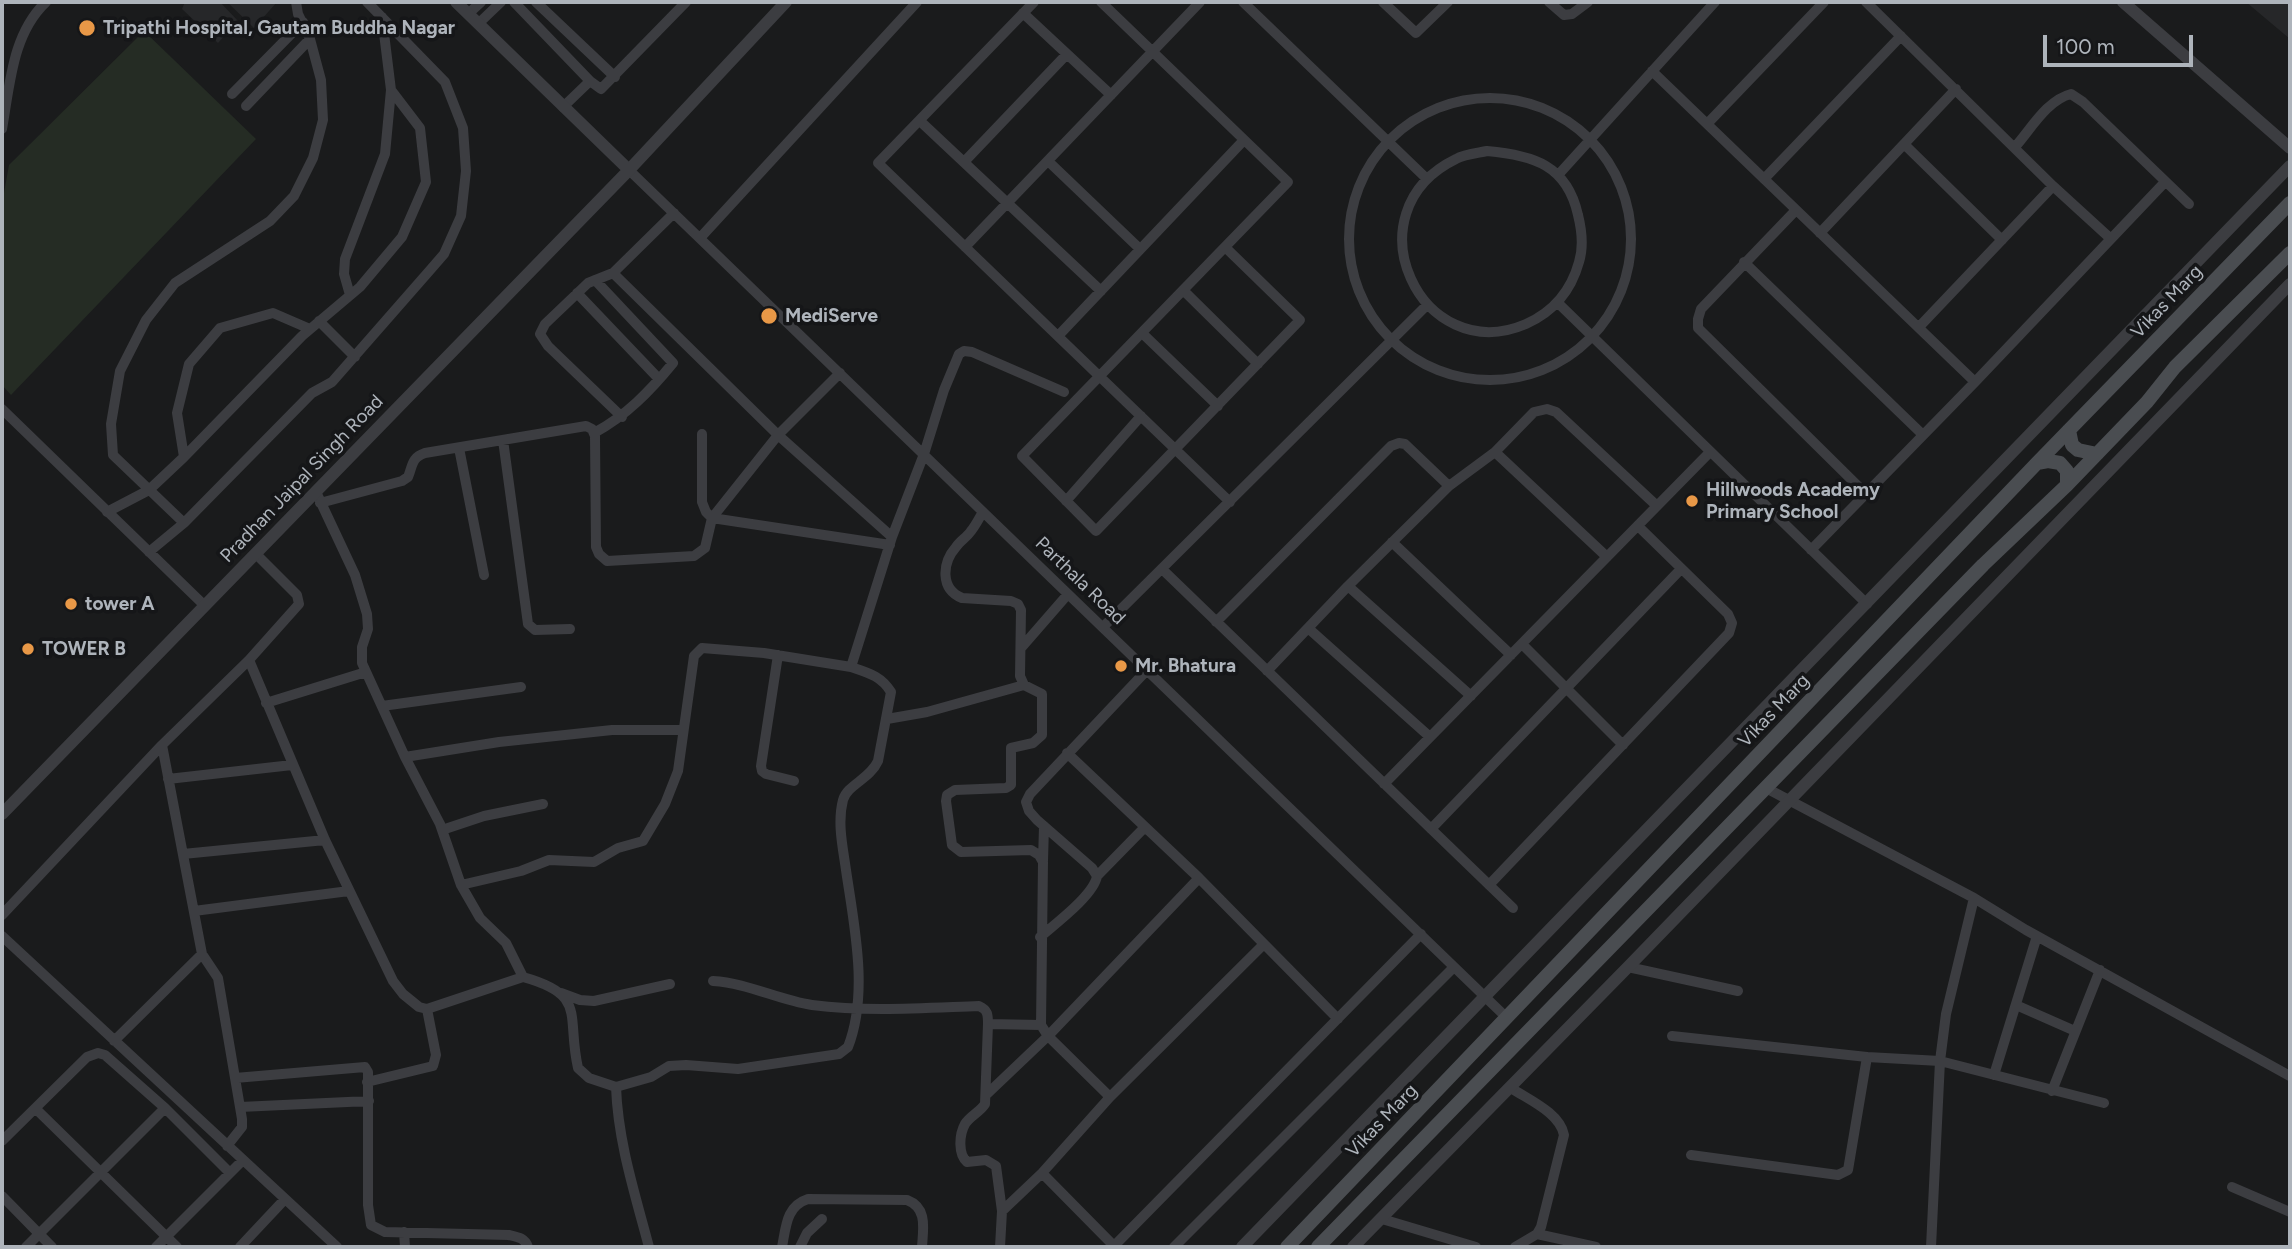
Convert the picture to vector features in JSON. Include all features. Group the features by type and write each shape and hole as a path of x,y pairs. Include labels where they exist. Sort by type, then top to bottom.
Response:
{"main road":[{"name":"Vikas Marg","path":"1287,1247 2037,463 2290,203"},
{"path":"1318,1247 1983,565 2067,485 2175,367 2289,257"},
{"path":"2069,430 2072,445 2078,450 2097,454"},
{"path":"2037,463 2060,463 2067,471 2067,485"}],"street":[{"path":"184,523 113,454 111,424 120,371 146,320 175,283 271,221 294,196 313,158 323,120 321,80 296,2"},
{"path":"149,552 184,523 312,393 332,382 444,254 461,216 466,171 463,128 444,82 367,2"},
{"path":"456,2 629,170"},
{"path":"468,14 481,2"},
{"path":"478,24 501,2"},
{"path":"514,2 590,81 601,89 686,2"},
{"path":"536,2 615,77"},
{"name":"Pradhan Jaipal Singh Road","path":"2,814 256,554 318,497 786,2"},
{"path":"700,238 918,2"},
{"path":"1034,2 878,163 1230,502"},
{"path":"1101,2 1288,182 1022,456 1096,531 1300,320 1225,247"},
{"path":"965,247 1200,2"},
{"path":"1242,2 1427,178"},
{"path":"1383,2 1416,33 1448,2"},
{"path":"1549,2 1564,15 1572,15 1588,2"},
{"path":"1559,174 1715,2"},
{"path":"1707,124 1824,2"},
{"path":"1866,2 2053,186 2111,239"},
{"path":"2,129 20,42 30,20 43,3"},
{"path":"2130,4 2290,148"},
{"path":"1023,13 1111,95"},
{"path":"350,295 344,274 345,259 385,154 391,90 382,17"},
{"path":"232,94 303,22"},
{"path":"1764,179 1901,36"},
{"path":"246,106 310,39"},
{"path":"964,162 1067,54"},
{"path":"1652,71 1975,382"},
{"path":"563,107 590,81"},
{"path":"1821,233 1956,89"},
{"path":"107,512 149,489 184,457 310,329 360,287 402,237 426,181 420,128 391,90"},
{"path":"2015,147 2053,103 2062,96 2071,94 2083,102 2189,204"},
{"path":"1492,97 1541,106 1592,138 1614,168 1630,214 1631,258 1618,301 1593,337 1557,364 1515,379 1471,380 1428,367 1391,341 1365,306 1350,260 1351,211 1369,166 1388,142 1444,105 1492,97"},
{"path":"920,121 1101,291"},
{"path":"1058,336 1244,140"},
{"path":"1904,144 2002,240"},
{"path":"1487,151 1514,154 1543,164 1559,174 1572,194 1582,233 1581,253 1574,278 1558,303 1540,318 1514,329 1490,332 1464,327 1443,318 1427,305 1412,284 1403,259 1402,237 1405,217 1427,178 1458,158 1487,151"},
{"path":"1048,161 1140,249"},
{"path":"1242,1247 2290,166"},
{"name":"Parthala Road","path":"629,170 1507,1018"},
{"path":"1811,550 2165,182"},
{"path":"1919,327 2053,186"},
{"path":"1796,210 1701,309 1698,328 1865,493"},
{"path":"622,417 542,340 540,334 545,324 577,293 595,279 613,273 674,213"},
{"path":"1744,262 1922,434"},
{"path":"1353,1247 1511,1088 2290,286 2276,269"},
{"path":"613,273 778,435 891,541"},
{"path":"594,433 622,417 673,363 595,279"},
{"path":"1183,290 1258,364"},
{"path":"577,293 659,379"},
{"path":"1558,303 1867,604"},
{"path":"1103,628 1427,305"},
{"path":"184,457 177,413 188,364 220,328 273,313 310,329"},
{"path":"319,321 355,357"},
{"path":"1142,332 1218,405"},
{"path":"851,667 891,541 959,354 964,351 972,352 1064,392"},
{"path":"523,977 506,943 480,918 461,885 442,830 362,663 362,647 368,629 367,614 355,575 318,497 402,481 408,477 411,462 417,456 586,426 594,433 596,447 596,547 602,558 607,561 694,556 705,548 712,518 778,435 840,373"},
{"path":"2,409 205,606"},
{"path":"1267,671 1449,486 1495,452 1534,412 1548,409 1556,412 1657,506"},
{"path":"1066,501 1142,416"},
{"path":"702,435 702,502 712,518 891,541"},
{"path":"503,440 528,624 535,631 570,629"},
{"path":"1216,622 1391,446 1405,444 1449,486"},
{"path":"459,448 484,575"},
{"path":"1495,452 1607,557"},
{"path":"1384,784 1710,452"},
{"path":"983,512 970,533 954,548 944,574 947,586 954,595 962,598 1011,601 1018,604 1021,610 1020,676 1024,685 1042,694 1042,735 1034,743 1011,748 1011,785 1027,800 1029,811 1097,876"},
{"path":"1489,885 1729,633 1732,623 1728,614 1638,526"},
{"path":"1392,542 1511,655"},
{"path":"2,915 162,746 249,660 299,601 297,595 256,554"},
{"path":"1162,569 1513,908"},
{"path":"1431,829 1681,569"},
{"path":"1348,586 1471,696"},
{"path":"1021,648 1068,594"},
{"path":"1308,628 1430,737"},
{"path":"1522,644 1623,745"},
{"path":"461,885 521,871 550,860 594,862 602,860 618,848 643,841 676,779 688,687 696,652 702,648 778,655 851,667 876,675 885,682 891,692 878,761 874,771 845,795 842,804 841,834 856,933 857,1010 848,1047 839,1054 738,1069 669,1066 651,1077 616,1087 589,1078 578,1068 570,1006 561,993"},
{"path":"778,655 761,766 766,774 794,781"},
{"path":"249,660 325,840 397,989 419,1007 427,1009 523,977 544,982 561,993 580,1000 594,1001 670,984"},
{"path":"1027,800 1067,753 1147,670"},
{"path":"266,703 366,672"},
{"path":"887,719 927,712 1024,685"},
{"path":"382,706 521,687"},
{"path":"405,757 499,742 612,730 683,730"},
{"path":"162,746 202,954 218,978 240,1107 242,1127 227,1146"},
{"path":"1067,753 1199,878 1338,1019"},
{"path":"168,779 292,765"},
{"path":"1011,785 1006,788 955,790 947,794 952,845 961,852 1031,850 1039,855 1043,862"},
{"path":"1766,788 1974,898 2037,936 2290,1076"},
{"path":"442,830 484,816 543,804"},
{"path":"1044,826 1041,1025 1048,1036 1111,1097"},
{"path":"1041,937 1086,894 1095,884 1097,876 1145,827"},
{"path":"183,854 325,840"},
{"path":"986,1095 1048,1036 1199,878"},
{"path":"194,911 349,891"},
{"path":"1931,1247 1940,1062 1946,1014 1974,898"},
{"path":"1042,1173 1114,1247 1421,934"},
{"path":"2,936 337,1247"},
{"path":"1994,1075 2037,936"},
{"path":"1002,1212 1042,1173 1111,1097 1264,944"},
{"path":"114,1041 202,954"},
{"path":"1174,1247 1454,967"},
{"path":"1628,967 1738,991"},
{"path":"2052,1091 2100,970"},
{"path":"713,981 736,983 794,1001 857,1010 979,1006 985,1009 988,1014 986,1095 981,1110 965,1124 961,1151 967,1162 990,1160 996,1166 1002,1212 1000,1247"},
{"path":"2016,1005 2075,1031"},
{"path":"368,1082 433,1066 436,1055 427,1009"},
{"path":"988,1024 1041,1025"},
{"path":"1672,1036 1867,1058 1940,1062 2104,1103"},
{"path":"2,1141 87,1057 98,1053 105,1055 165,1108 230,1173"},
{"path":"1692,1155 1838,1175 1848,1170 1867,1058"},
{"path":"235,1078 365,1067 368,1072 369,1101 370,1225 376,1229 404,1232 509,1235 520,1237 527,1242 528,1247"},
{"path":"616,1087 617,1119 625,1159 649,1247"},
{"path":"1511,1088 1556,1118 1563,1126 1564,1135 1545,1214 1537,1234 1515,1247"},
{"path":"240,1107 369,1101"},
{"path":"26,1247 165,1108"},
{"path":"36,1109 177,1247"},
{"path":"156,1247 243,1160"},
{"path":"2232,1187 2290,1213"},
{"path":"2,1196 52,1247"},
{"path":"240,1247 285,1199"},
{"path":"782,1247 791,1210 801,1201 808,1199 907,1200 916,1203 921,1210 922,1247"},
{"path":"800,1247 807,1233 822,1219"},
{"path":"1382,1219 1476,1247"},
{"path":"404,1232 405,1247"},
{"path":"1537,1234 1596,1247"}],"shaded area":[{"path":"185,2 220,2 238,21 218,43 182,9"},
{"path":"227,2 277,2 254,28"},
{"path":"2246,2 2290,2 2290,39"},
{"path":"144,31 256,139 11,395 2,385 2,204 9,165"}],"place":[{"name":"Tripathi Hospital, Gautam Buddha Nagar","path":"87,28"},
{"name":"MediServe","path":"769,316"},
{"name":"Hillwoods Academy Primary School","path":"1692,501"},
{"name":"tower A","path":"71,604"},
{"name":"TOWER B","path":"28,649"},
{"name":"Mr. Bhatura","path":"1121,666"}]}
